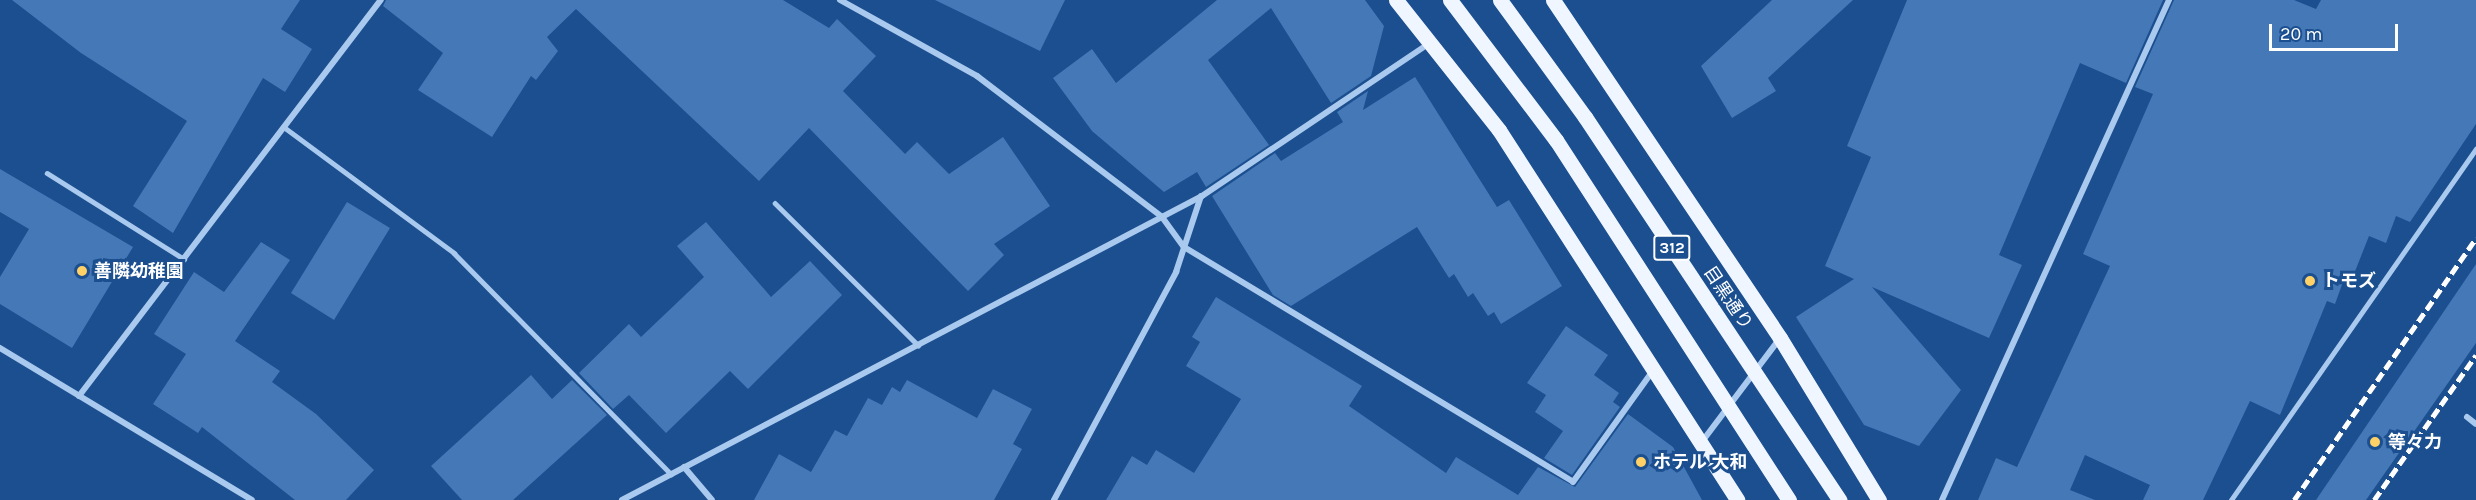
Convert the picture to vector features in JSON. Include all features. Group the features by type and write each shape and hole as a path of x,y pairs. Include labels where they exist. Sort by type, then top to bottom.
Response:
{"main road":[{"path":"1396,0 1499,130 1737,500"},
{"name":"312","path":"1450,0 1556,140 1789,500"},
{"name":"目黒通り","path":"1500,0 1585,117 1839,500"},
{"path":"1553,0 1780,338 1880,500"}],"street":[{"path":"79,396 381,0"},
{"path":"840,0 977,76 1162,217 1184,247 1573,482 1653,371"},
{"path":"1942,500 2169,0"},
{"path":"622,500 1202,196 1431,42"},
{"path":"1054,500 1176,272 1202,196"},
{"path":"1700,444 1780,338"},
{"path":"0,348 252,500"},
{"path":"2467,417 2476,424"},
{"path":"684,467 712,500"}],"lane":[{"path":"284,127 454,253 671,474"},
{"path":"2231,500 2476,149"},
{"path":"47,173 184,259"},
{"path":"776,203 918,345"}],"building":[{"path":"12,0 300,0 281,29 312,49 285,92 263,78 173,233 133,206 187,121 81,53"},
{"path":"386,0 783,0 829,28 837,19 876,56 843,91 905,154 917,142 949,174 1003,137 1050,206 994,244 1004,255 968,291 809,128 759,181 576,9 547,37 558,51 536,80 531,76 492,137 418,90 443,53 383,6"},
{"path":"935,0 1065,0 1040,51"},
{"path":"1217,0 1365,0 1384,26 1371,76 1331,103 1271,8 1208,60 1269,145 1206,187 1197,172 1164,192 1092,131 1053,78 1092,49 1116,83"},
{"path":"1772,0 1853,0 1768,78 1776,91 1732,118 1701,66"},
{"path":"1907,0 2163,0 2126,83 2080,63 1999,255 2022,265 1989,338 1872,287 1961,390 1919,446 1864,425 1796,317 1854,279 1825,266 1871,157 1847,146"},
{"path":"2174,0 2294,0 2316,9 2321,0 2476,0 2476,124 2410,222 2396,216 2386,243 2369,236 2354,274 2347,271 2335,304 2327,301 2280,415 2250,401 2203,500 2143,500 2150,485 2085,455 2070,490 2095,500 1978,500 1996,458 2017,467 2110,266 2083,254 2153,94 2135,87"},
{"path":"1415,77 1497,207 1509,200 1562,286 1501,324 1494,312 1488,316 1473,293 1468,297 1454,274 1449,278 1417,227 1291,306 1273,295 1212,196 1275,153 1281,161 1343,122 1337,112 1368,91 1363,110"},
{"path":"0,169 133,247 72,348 0,304 0,277 29,229 0,212"},
{"path":"347,202 390,228 334,320 291,293"},
{"path":"706,222 771,297 810,261 842,295 748,389 730,371 666,433 629,395 613,409 579,373 629,324 641,337 704,277 677,246"},
{"path":"261,242 290,260 235,341 280,371 272,382 316,414 374,470 346,500 295,500 202,427 198,433 153,404 186,354 154,334 194,272 224,292"},
{"path":"2476,264 2476,343 2366,500 2316,500"},
{"path":"1216,297 1362,386 1349,406 1446,473 1456,457 1518,495 1538,467 1575,487 1628,414 1673,447 1702,500 1106,500 1132,456 1147,465 1156,450 1194,473 1241,399 1186,366 1200,342 1192,337"},
{"path":"1566,326 1608,355 1594,375 1619,393 1613,402 1620,407 1572,475 1544,458 1563,431 1535,412 1546,395 1527,383"},
{"path":"531,375 552,399 572,380 607,415 513,500 462,500 431,466"},
{"path":"907,380 977,418 993,389 1032,409 1013,444 1022,449 994,500 754,500 779,454 811,472 835,430 847,436 868,398 882,405 892,387 900,392"}],"railway":[{"path":"2294,500 2476,238"},
{"path":"2374,500 2476,355"}],"place":[{"name":"善隣幼稚園","path":"82,271"},
{"name":"トモズ","path":"2310,281"},
{"name":"等々力","path":"2375,442"},
{"name":"ホテル 大和","path":"1641,462"}]}
